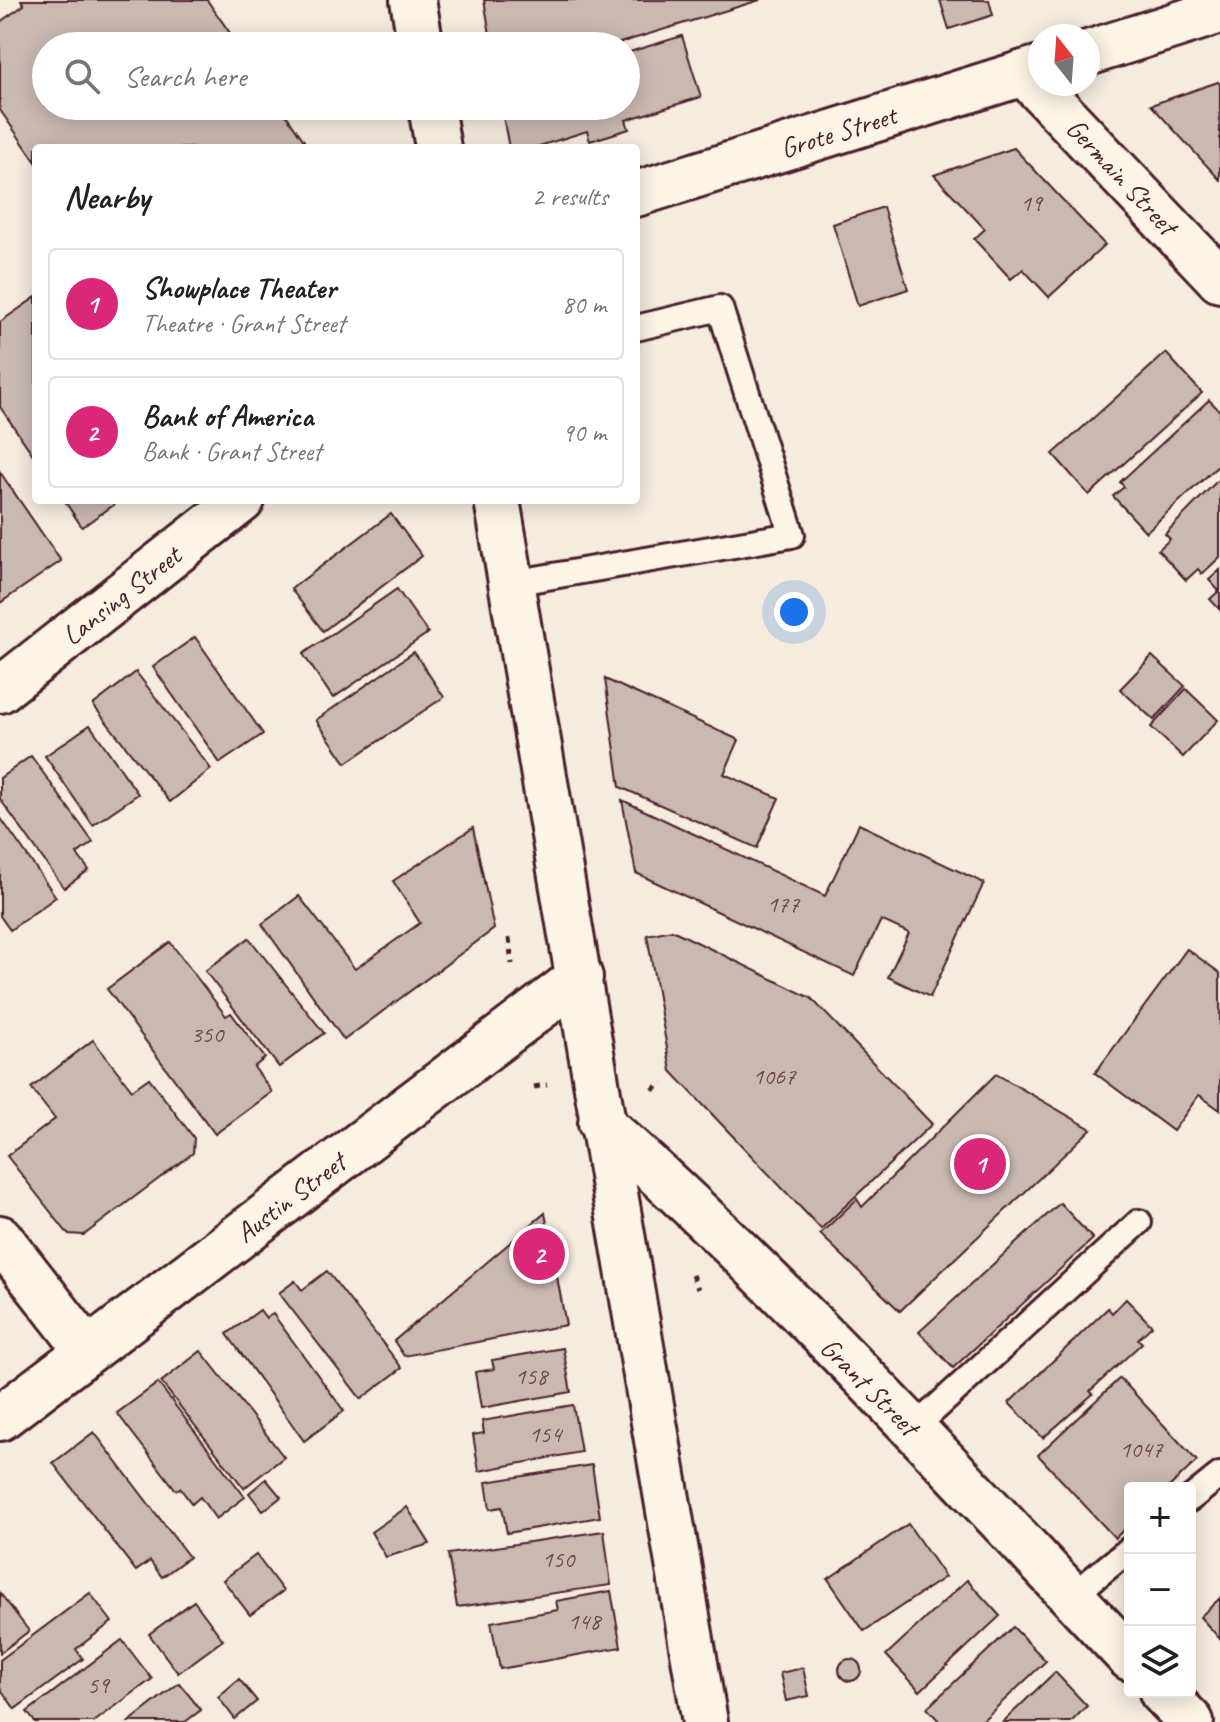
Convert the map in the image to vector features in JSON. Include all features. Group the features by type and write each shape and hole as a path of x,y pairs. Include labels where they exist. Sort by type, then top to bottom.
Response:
{"street":[{"path":"413,0 419,32"},
{"path":"1100,48 1194,11"},
{"name":"Grote Street","path":"640,193 1028,71"},
{"name":"Germain Street","path":"1055,96 1220,280"},
{"path":"433,120 437,144"},
{"name":"Lansing Street","path":"0,690 237,504"},
{"path":"498,504 705,1722"},
{"name":"Austin Street","path":"0,1418 580,977"},
{"name":"Grant Street","path":"601,1123 673,1186 913,1429 1124,1652"},
{"path":"0,1238 88,1351"},
{"path":"1168,1698 1191,1722"}],"lane":[{"path":"512,583 792,535 720,308 640,327"},
{"path":"913,1429 1139,1222"},
{"path":"1196,1494 1220,1475"},
{"path":"1072,1596 1124,1554"}],"path":[{"path":"509,938 512,964"},
{"path":"653,1090 662,1082"},
{"path":"534,1087 547,1085"}],"building":[{"path":"21,0 207,0 229,32 32,32 32,120 290,120 306,144 32,144 32,156 0,110 0,22 24,5"},
{"path":"484,0 760,0 640,37 640,32 490,32"},
{"path":"940,0 989,0 993,15 949,29"},
{"path":"682,36 701,97 640,116 640,49"},
{"path":"1218,82 1220,84 1220,180 1151,105"},
{"path":"504,120 626,120 629,129 590,141 587,131 546,144 508,144"},
{"path":"1014,148 1105,245 1049,297 1023,269 1011,279 974,239 985,229 934,175"},
{"path":"883,207 908,289 858,306 833,224"},
{"path":"32,300 32,453 0,407 0,322"},
{"path":"1166,353 1202,393 1089,495 1053,454"},
{"path":"1209,400 1220,411 1220,464 1146,532 1113,496 1124,487 1120,482"},
{"path":"0,472 61,561 0,603"},
{"path":"1220,478 1220,557 1202,574 1198,569 1186,580 1158,550 1170,539 1165,534"},
{"path":"67,504 115,504 82,527"},
{"path":"391,514 422,556 323,631 291,589"},
{"path":"1220,570 1220,610 1210,599 1219,591 1209,580"},
{"path":"397,589 428,633 333,698 303,654"},
{"path":"195,637 263,734 220,763 153,667"},
{"path":"414,652 444,697 346,763 316,720"},
{"path":"1152,656 1185,686 1154,720 1120,689"},
{"path":"136,672 211,769 170,802 93,705"},
{"path":"605,679 739,740 724,774 779,798 757,848 620,787"},
{"path":"1186,689 1218,720 1183,757 1151,727"},
{"path":"90,725 138,794 93,825 45,756"},
{"path":"31,756 93,842 77,854 89,870 64,888 0,799 0,778"},
{"path":"622,800 825,896 859,824 984,883 930,997 888,977 909,933 881,920 854,976 636,873"},
{"path":"0,817 56,897 10,930 0,916"},
{"path":"473,828 494,929 344,1040 262,924 299,896 355,969 420,923 393,881"},
{"path":"672,930 811,998 932,1124 821,1229 671,1071 647,935"},
{"path":"249,938 324,1033 279,1067 205,971"},
{"path":"170,942 226,1016 231,1013 265,1058 254,1067 272,1092 215,1134 107,989"},
{"path":"1187,949 1220,973 1220,1110 1199,1095 1173,1131 1095,1073"},
{"path":"93,1040 132,1090 149,1078 194,1138 193,1153 84,1235 68,1234 7,1156 55,1119 31,1088"},
{"path":"996,1074 1091,1129 900,1311 820,1234 857,1199 862,1207"},
{"path":"1060,1203 1093,1239 953,1368 919,1332"},
{"path":"545,1213 566,1325 404,1356 394,1341"},
{"path":"327,1271 402,1368 361,1399 279,1293 295,1281 302,1290"},
{"path":"1126,1299 1152,1326 1138,1339 1142,1343 1090,1391 1093,1394 1043,1438 1009,1403 1108,1308 1112,1313"},
{"path":"260,1310 266,1318 273,1314 344,1411 304,1441 227,1334"},
{"path":"563,1348 571,1392 481,1408 475,1372 494,1369 492,1360"},
{"path":"201,1351 284,1457 244,1488 161,1382"},
{"path":"1120,1378 1197,1461 1174,1482 1124,1482 1124,1530 1115,1538 1038,1455"},
{"path":"158,1383 245,1497 216,1519 200,1497 192,1504 180,1488 176,1490 117,1413"},
{"path":"573,1405 581,1452 479,1471 473,1435 484,1433 482,1421"},
{"path":"94,1432 189,1557 162,1577 150,1561 136,1571 53,1463"},
{"path":"592,1465 600,1517 507,1533 502,1507 490,1509 486,1482"},
{"path":"266,1479 281,1497 263,1511 249,1493"},
{"path":"407,1507 430,1544 386,1557 371,1532"},
{"path":"908,1524 945,1577 864,1631 828,1579"},
{"path":"604,1531 611,1585 457,1607 448,1554"},
{"path":"256,1555 283,1591 250,1615 223,1580"},
{"path":"967,1580 1000,1616 920,1691 886,1655"},
{"path":"611,1591 621,1647 500,1669 491,1622 558,1610 556,1601"},
{"path":"0,1593 29,1631 0,1653"},
{"path":"90,1593 112,1622 76,1649 83,1659 15,1709 0,1688 0,1660"},
{"path":"1220,1598 1220,1639 1200,1617"},
{"path":"194,1601 223,1640 178,1673 149,1634"},
{"path":"1013,1627 1046,1661 981,1722 940,1722 927,1708"},
{"path":"122,1640 152,1679 94,1722 35,1722 27,1712"},
{"path":"850,1659 858,1662 861,1670 858,1678 850,1681 842,1678 839,1670 842,1662"},
{"path":"803,1668 809,1696 786,1701 780,1673"},
{"path":"1055,1672 1087,1706 1071,1722 1003,1722"},
{"path":"239,1679 257,1701 235,1719 218,1697"},
{"path":"179,1683 201,1710 185,1722 129,1722"}],"place":[{"name":"Showplace Theater","path":"980,1164"},
{"name":"Bank of America","path":"539,1254"}]}
